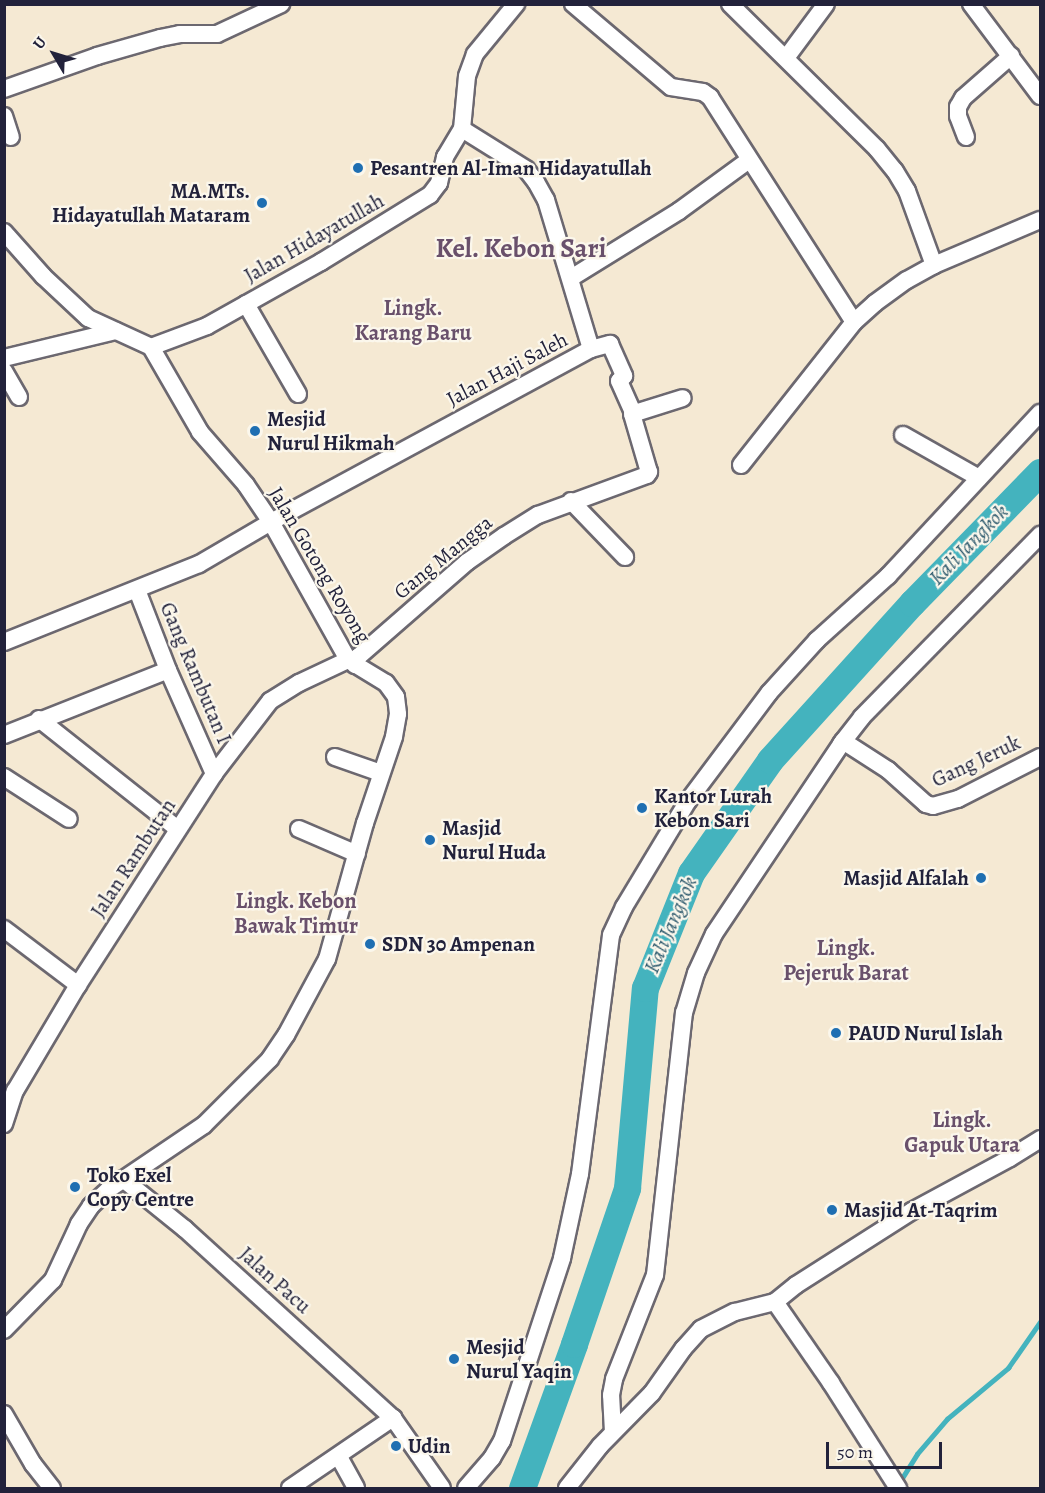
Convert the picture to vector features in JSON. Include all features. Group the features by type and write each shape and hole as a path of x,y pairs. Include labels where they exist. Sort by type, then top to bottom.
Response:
{"street":[{"path":"4,89 97,56 160,38 180,33 217,34 281,4"},
{"path":"462,129 467,76 476,54 516,4"},
{"path":"573,4 671,87 703,92 710,97 854,322"},
{"path":"730,4 786,58 895,171 907,191 934,265"},
{"path":"786,58 826,4"},
{"path":"971,4 1041,96"},
{"path":"966,137 958,116 958,107 963,98 1011,56"},
{"path":"4,117 11,138"},
{"name":"Jalan Haji Saleh","path":"4,642 199,564 271,522 591,349 546,200 536,182 526,169 462,129"},
{"name":"Jalan Hidayatullah","path":"151,347 207,326 367,236 430,195 439,183 445,157 462,129"},
{"path":"571,278 679,211 749,160"},
{"path":"741,465 854,322 891,291 934,265 1041,220"},
{"path":"4,232 65,298 88,318 151,347"},
{"path":"246,304 298,394"},
{"path":"4,358 116,331"},
{"path":"591,349 610,344 624,376 619,381 633,412 683,398"},
{"name":"Jalan Gotong Royong","path":"7,1322 53,1280 84,1214 99,1198 123,1179 204,1125 270,1059 327,960 397,724 397,701 386,683 351,662 271,522 246,485 201,432 151,347"},
{"path":"4,371 19,397"},
{"name":"Gang Mangga","path":"351,662 466,562 538,515 648,473 633,412"},
{"path":"466,1488 492,1458 502,1441 562,1258 580,1174 612,935 617,921 688,801 756,708 797,660 880,584 1041,413"},
{"path":"903,435 979,478"},
{"path":"571,501 626,557"},
{"path":"613,1432 611,1395 614,1379 655,1275 684,1013 696,973 714,934 843,741 883,694 1041,535"},
{"name":"Gang Rambutan I","path":"137,590 168,670 214,774"},
{"name":"Jalan Rambutan","path":"4,1124 10,1088 214,774 270,701 299,682 351,662"},
{"path":"4,735 39,719 168,670"},
{"path":"39,719 178,829"},
{"name":"Gang Jeruk","path":"843,741 888,771 926,804 933,806 958,799 1041,757"},
{"path":"335,757 381,773"},
{"path":"4,777 69,819"},
{"path":"299,829 357,854"},
{"path":"4,929 78,985"},
{"path":"567,1488 613,1432 652,1392 682,1349 701,1329 735,1312 775,1302 796,1285 912,1211 1041,1139"},
{"name":"Jalan Pacu","path":"123,1179 185,1229 393,1418 442,1488"},
{"path":"775,1302 831,1383 896,1486"},
{"path":"4,1414 33,1464 52,1488"},
{"path":"290,1488 339,1457 393,1418"},
{"path":"339,1457 356,1488"}],"waterway":[{"name":"Kali Jangkok","path":"522,1488 627,1188 645,988 691,873 770,760 912,603 1040,472"},
{"path":"899,1483 917,1454 947,1419 1008,1368 1040,1322"}],"place":[{"name":"Pesantren Al-Iman Hidayatullah","path":"358,168"},
{"name":"MA.MTs. Hidayatullah Mataram","path":"262,203"},
{"name":"Mesjid Nurul Hikmah","path":"255,431"},
{"name":"Kantor Lurah Kebon Sari","path":"642,808"},
{"name":"Masjid Nurul Huda","path":"430,840"},
{"name":"Masjid Alfalah","path":"981,878"},
{"name":"SDN 30 Ampenan","path":"370,944"},
{"name":"PAUD Nurul Islah","path":"836,1033"},
{"name":"Toko Exel Copy Centre","path":"75,1187"},
{"name":"Masjid At-Taqrim","path":"832,1210"},
{"name":"Mesjid Nurul Yaqin","path":"454,1359"},
{"name":"Udin","path":"396,1446"}],"district":[{"name":"Kel. Kebon Sari","path":"521,249"},
{"name":"Lingk. Karang Baru","path":"413,320"},
{"name":"Lingk. Kebon Bawak Timur","path":"296,914"},
{"name":"Lingk. Pejeruk Barat","path":"846,960"},
{"name":"Lingk. Gapuk Utara","path":"962,1132"}]}
